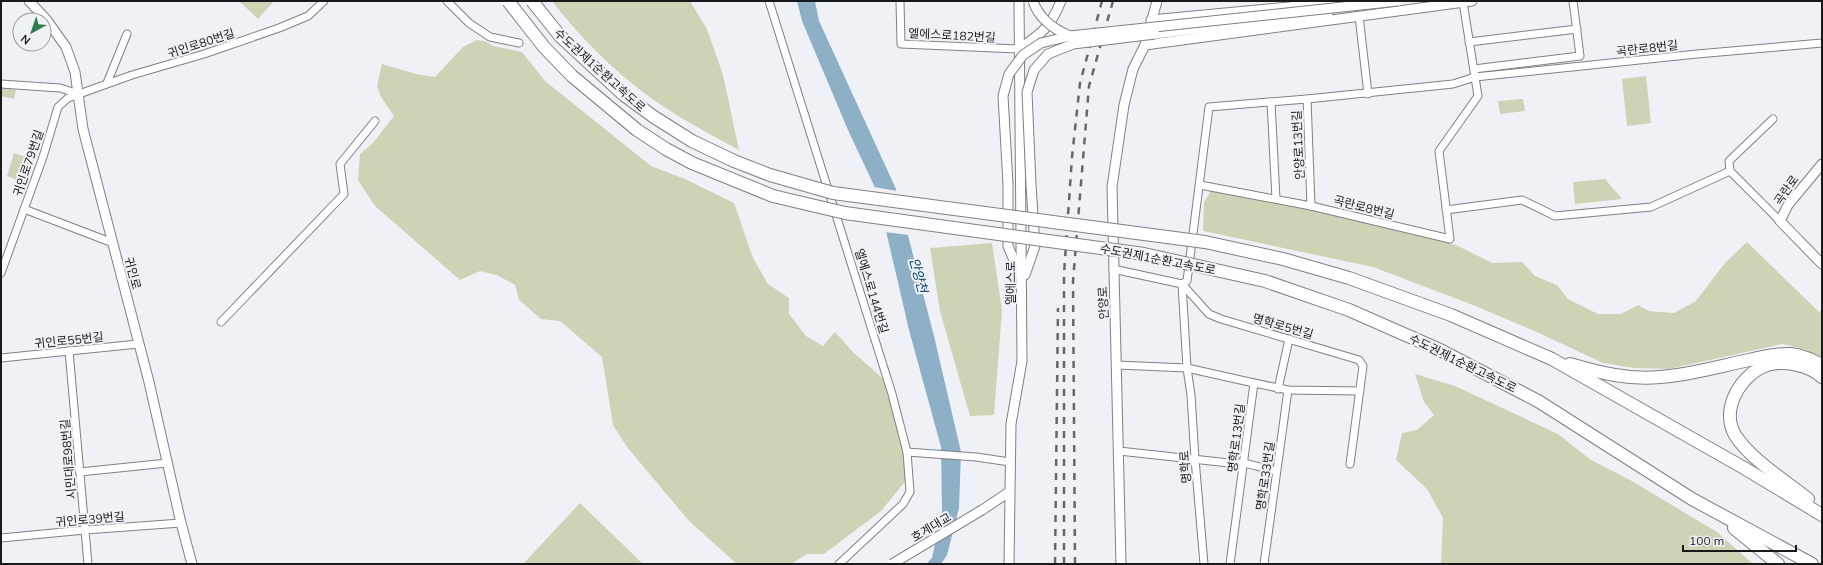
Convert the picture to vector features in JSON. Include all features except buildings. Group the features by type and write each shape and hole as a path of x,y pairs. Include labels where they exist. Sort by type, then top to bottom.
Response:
{"highway":[{"name":"수도권제1순환고속도로","path":"508,1 544,48 572,76 637,130 666,149 692,163 773,196 844,213 1144,254 1265,281 1349,310 1426,344 1538,401 1692,499 1812,564"},
{"name":"수도권제1순환고속도로","path":"532,1 560,36 624,95 654,117 692,140 734,161 770,175 833,193 1205,242 1283,259 1348,278 1451,315 1552,359 1744,468 1822,515"},
{"path":"1552,359 1599,372 1637,378 1681,374 1776,354 1792,354 1809,358 1822,365"},
{"path":"1822,377 1803,366 1782,363 1767,366 1744,381 1735,392 1731,406 1730,421 1734,433 1746,450 1822,510"},
{"path":"1692,499 1738,531 1778,564"}],"street":[{"name":"귀인로","path":"29,1 46,19 66,47 75,72 83,129 113,243 192,564"},
{"name":"귀인로80번길","path":"79,94 107,83 204,54 279,28 308,16 324,1"},
{"path":"447,1 469,23 490,37 519,43"},
{"name":"엘에스로144번길","path":"769,1 857,277 892,394 907,452 910,492 903,504 839,564"},
{"name":"엘에스로182번길","path":"900,1 901,44 1019,49"},
{"name":"엘에스로","path":"1009,564 1011,424 1022,361 1023,282 1019,1"},
{"path":"1033,1 1042,17 1049,24 1057,30 1070,36"},
{"path":"1019,49 1043,32 1056,14 1061,1"},
{"name":"안양로","path":"1121,564 1112,187 1124,105 1133,69 1145,45 1151,20 1158,1"},
{"path":"1151,20 1351,1"},
{"path":"1023,282 1008,246 1008,184 1003,96 1009,74 1023,55 1041,43 1070,36 1398,1"},
{"path":"1023,282 1035,246 1027,92 1034,70 1048,54 1073,44 1441,1"},
{"path":"1145,45 1467,2 1469,42 1474,73 1580,56 1573,1"},
{"path":"1359,16 1368,94"},
{"path":"1469,42 1577,29"},
{"path":"107,83 127,34"},
{"name":"곡란로8번길","path":"1306,99 1368,94 1453,84 1474,73 1822,43"},
{"name":"곡란로8번길","path":"1311,206 1450,239 1439,151 1478,96 1474,73"},
{"path":"1,84 60,88 79,94"},
{"name":"귀인로79번길","path":"1,273 43,157 58,107 68,98 79,94"},
{"name":"안양로13번길","path":"1182,284 1187,282 1209,107 1306,99 1311,206"},
{"path":"1271,102 1276,199"},
{"path":"1773,119 1729,161 1730,171 1780,221"},
{"path":"221,322 344,194 340,164 375,121"},
{"name":"곡란로","path":"1822,164 1788,205 1780,221 1822,264"},
{"path":"1446,210 1522,200 1556,216 1651,207 1730,171"},
{"path":"1200,185 1311,206"},
{"path":"24,209 113,243"},
{"path":"1113,269 1182,284"},
{"name":"명학로5번길","path":"1182,284 1209,314 1221,320 1359,360 1363,366 1350,464"},
{"name":"명학로","path":"1182,284 1187,368 1191,395 1204,564"},
{"path":"1278,388 1289,339"},
{"name":"귀인로55번길","path":"1,358 138,344"},
{"name":"시민대로98번길","path":"69,351 88,564"},
{"path":"1117,365 1187,368 1288,390 1360,390"},
{"name":"명학로13번길","path":"1230,564 1254,383"},
{"name":"명학로33번길","path":"1264,564 1288,390"},
{"path":"1119,451 1195,458 1229,463 1244,463 1276,470"},
{"path":"907,452 976,457 1010,462"},
{"path":"80,472 168,463"},
{"name":"호계대교","path":"892,564 1009,492"},
{"name":"귀인로39번길","path":"1,538 181,523"}],"green space":[{"path":"239,1 274,1 258,19"},
{"path":"552,1 690,1 707,29 723,75 739,150 683,119 642,92 599,54"},
{"path":"477,40 485,41 493,46 522,52 545,81 651,166 685,179 734,203 753,258 768,284 789,298 789,314 806,336 823,346 835,332 853,352 889,384 913,472 881,511 824,554 807,554 791,564 737,564 689,521 627,447 613,425 602,357 560,321 541,319 519,300 515,285 497,275 480,271 460,280 375,206 358,180 360,154 372,144 394,116 381,97 377,86 382,64 416,74 435,77 463,47"},
{"path":"1646,76 1651,123 1627,126 1622,79"},
{"path":"1,87 16,90 14,99 1,96"},
{"path":"1523,99 1525,111 1500,114 1498,101"},
{"path":"14,153 34,160 26,183 7,176"},
{"path":"1605,179 1622,199 1575,204 1573,182"},
{"path":"1211,191 1315,210 1456,245 1492,263 1522,262 1535,276 1557,285 1568,299 1598,314 1621,314 1638,305 1649,311 1674,313 1696,301 1724,264 1747,242 1819,312 1822,309 1822,357 1804,349 1782,344 1669,369 1634,368 1603,363 1539,333 1473,305 1373,267 1203,231 1204,202"},
{"path":"992,243 1002,310 994,415 970,416 940,311 930,248"},
{"path":"1415,374 1455,386 1558,434 1591,460 1630,480 1717,532 1753,564 1441,564 1443,518 1427,489 1396,460 1402,433 1417,430 1434,415 1424,402"},
{"path":"580,503 643,564 523,564"}],"water":[{"path":"797,1 815,1 819,21 896,189 934,336 961,452 959,508 947,555 941,564 926,564 932,558 942,512 941,447 909,330 877,192 848,130 802,21"}],"pier":[{"path":"873,187 898,191 910,235 884,232"}],"railway":[{"path":"1064,564 1064,274 1072,157 1080,83 1102,1"},
{"path":"1075,564 1073,281 1089,86 1113,1"},
{"path":"1055,564 1058,308"}],"water label":[{"name":"안양천","path":"919,275"}]}
